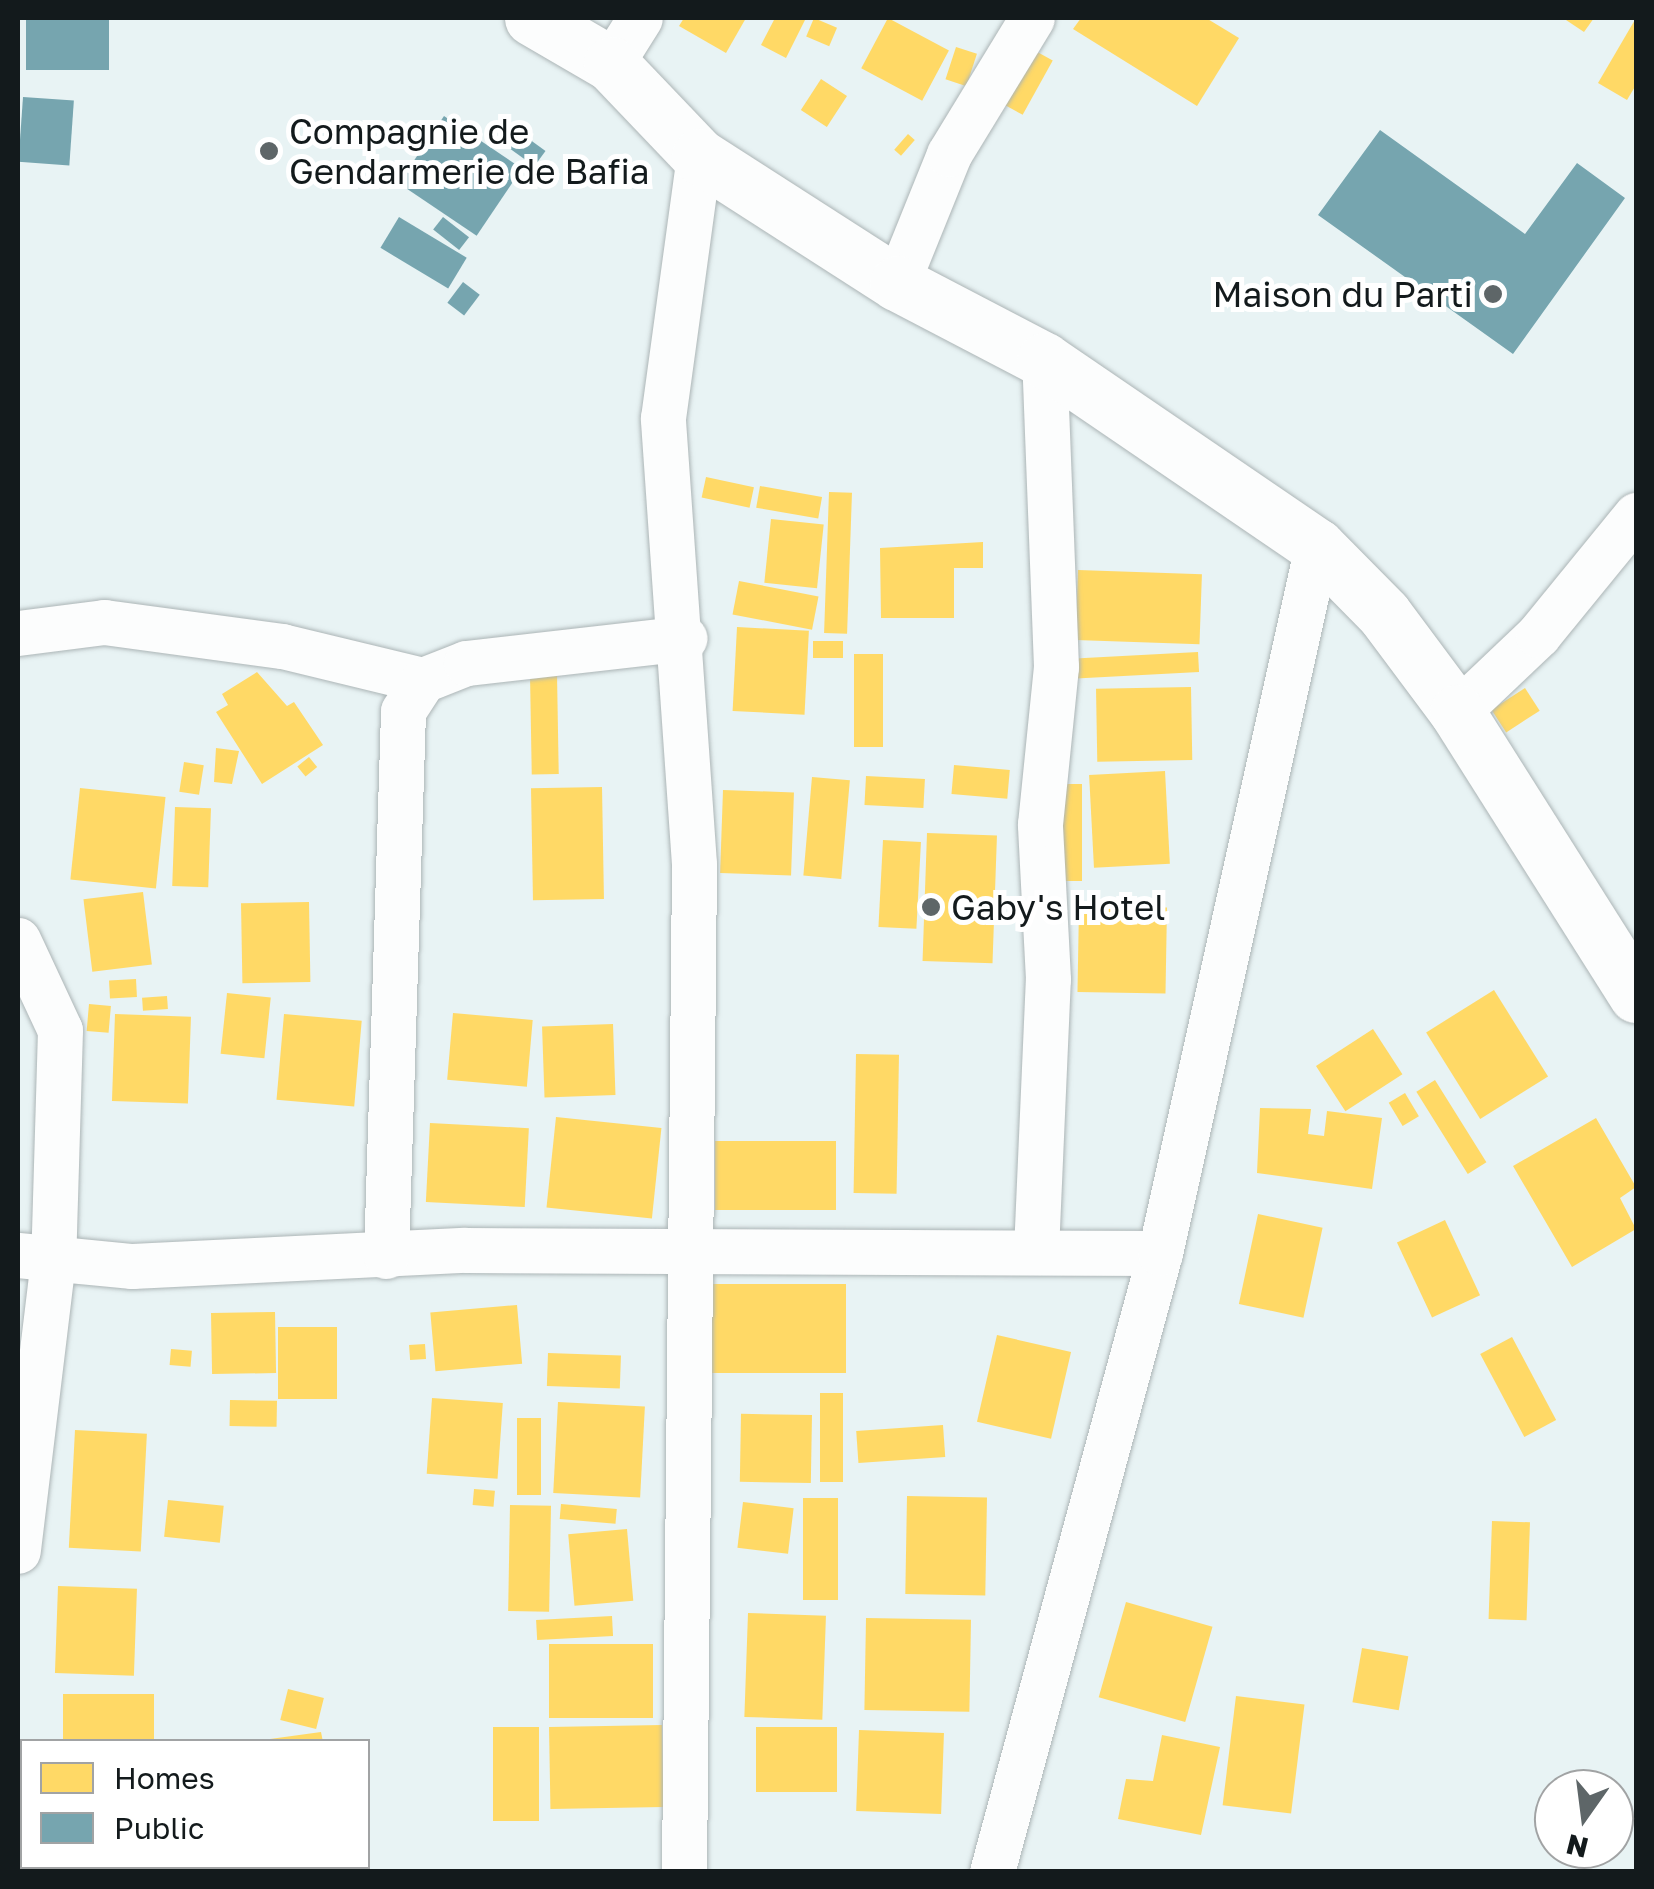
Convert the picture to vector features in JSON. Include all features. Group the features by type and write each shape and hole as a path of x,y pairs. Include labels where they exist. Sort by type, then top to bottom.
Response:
{"main road":[{"path":"532,18 612,64 699,156 897,283 1044,360 1316,546 1384,614 1457,712 1636,995"}],"street":[{"path":"612,64 640,18"},
{"path":"897,283 949,154 1032,18"},
{"path":"684,1872 684,1250 694,864 685,638 662,418 699,156"},
{"path":"1036,1251 1048,979 1040,824 1056,667 1044,360"},
{"path":"1457,712 1538,635 1636,515"},
{"path":"992,1872 1160,1253 1316,546"},
{"path":"18,633 104,622 282,646 423,680 466,663 685,638"},
{"path":"386,1256 396,754 403,711 423,680"},
{"path":"18,940 60,1030 35,1258 18,1551"},
{"path":"35,1258 684,1250 1160,1253"}],"building: Homes":[{"path":"684,18 746,18 726,53 679,26"},
{"path":"775,18 806,18 786,58 761,45"},
{"path":"814,18 837,28 829,46 806,36"},
{"path":"888,18 949,50 922,101 861,68"},
{"path":"1081,18 1206,18 1239,38 1197,106 1073,29"},
{"path":"1563,18 1594,18 1584,32"},
{"path":"1636,18 1636,85 1627,100 1598,83"},
{"path":"956,47 977,54 966,86 945,79"},
{"path":"1030,48 1053,61 1023,115 1000,102"},
{"path":"821,79 847,96 827,127 801,110"},
{"path":"908,134 915,140 901,156 894,150"},
{"path":"706,477 754,487 750,508 702,498"},
{"path":"760,486 822,497 818,519 756,508"},
{"path":"829,492 852,493 847,634 824,633"},
{"path":"771,519 824,525 817,588 764,583"},
{"path":"983,542 983,568 954,568 954,618 881,618 880,548"},
{"path":"1078,570 1202,574 1199,644 1076,640"},
{"path":"739,581 819,596 812,630 733,614"},
{"path":"737,627 809,631 805,715 733,711"},
{"path":"813,641 843,641 843,658 813,658"},
{"path":"1198,652 1199,672 1076,678 1075,658"},
{"path":"854,654 883,654 883,747 854,747"},
{"path":"257,672 287,706 294,702 323,745 262,784 216,712 228,705 222,694"},
{"path":"530,674 557,674 559,774 532,774"},
{"path":"1191,687 1192,760 1097,762 1096,689"},
{"path":"1525,688 1540,711 1506,732 1491,710"},
{"path":"216,748 239,751 232,784 214,782"},
{"path":"309,757 317,767 306,777 297,766"},
{"path":"184,762 204,765 199,795 179,792"},
{"path":"954,765 1010,770 1007,799 951,794"},
{"path":"1165,771 1170,864 1094,868 1089,775"},
{"path":"866,776 925,779 923,808 864,805"},
{"path":"812,777 850,780 841,879 803,876"},
{"path":"1057,784 1082,784 1082,881 1057,881"},
{"path":"602,787 604,899 533,900 531,788"},
{"path":"80,788 166,797 156,888 70,879"},
{"path":"723,790 794,792 791,875 720,873"},
{"path":"175,807 211,808 208,887 172,886"},
{"path":"927,833 997,835 992,963 923,961"},
{"path":"883,840 921,842 916,929 878,927"},
{"path":"143,892 152,964 92,972 83,899"},
{"path":"309,902 310,982 242,983 241,903"},
{"path":"1079,906 1167,908 1165,994 1077,992"},
{"path":"136,979 137,997 110,998 109,980"},
{"path":"1494,990 1548,1077 1480,1119 1426,1032"},
{"path":"227,993 271,998 264,1058 221,1054"},
{"path":"167,996 168,1009 143,1011 142,998"},
{"path":"89,1004 111,1006 109,1033 87,1031"},
{"path":"453,1013 533,1020 527,1087 447,1080"},
{"path":"115,1014 191,1017 188,1104 112,1101"},
{"path":"284,1014 362,1021 354,1106 277,1100"},
{"path":"613,1024 615,1095 545,1097 542,1026"},
{"path":"1373,1029 1402,1074 1345,1111 1316,1066"},
{"path":"856,1054 899,1055 897,1194 854,1193"},
{"path":"1435,1080 1486,1162 1468,1174 1416,1092"},
{"path":"1405,1093 1419,1116 1403,1126 1389,1103"},
{"path":"1260,1108 1311,1109 1308,1134 1324,1136 1327,1111 1382,1118 1372,1189 1257,1173"},
{"path":"556,1117 661,1128 652,1219 546,1208"},
{"path":"1596,1118 1636,1187 1620,1198 1636,1229 1572,1267 1513,1166"},
{"path":"430,1123 529,1128 525,1207 426,1202"},
{"path":"715,1141 836,1141 836,1210 715,1210"},
{"path":"1258,1214 1323,1228 1303,1318 1239,1304"},
{"path":"1445,1220 1480,1295 1432,1318 1397,1242"},
{"path":"709,1284 846,1284 846,1373 709,1373"},
{"path":"517,1305 522,1364 435,1371 430,1313"},
{"path":"275,1312 276,1373 212,1374 211,1313"},
{"path":"278,1327 337,1327 337,1399 278,1399"},
{"path":"997,1335 1071,1352 1051,1439 977,1422"},
{"path":"1512,1337 1556,1420 1524,1437 1480,1354"},
{"path":"425,1344 426,1359 410,1360 409,1345"},
{"path":"171,1349 192,1351 191,1367 170,1365"},
{"path":"548,1353 621,1356 620,1389 547,1386"},
{"path":"820,1393 843,1393 843,1482 820,1482"},
{"path":"432,1398 503,1403 498,1479 427,1474"},
{"path":"230,1400 277,1401 277,1427 230,1426"},
{"path":"558,1402 645,1407 640,1497 553,1493"},
{"path":"741,1414 812,1415 811,1483 740,1482"},
{"path":"517,1418 541,1418 541,1495 517,1495"},
{"path":"943,1425 945,1457 858,1463 856,1431"},
{"path":"75,1430 147,1434 141,1552 69,1548"},
{"path":"474,1489 495,1491 494,1507 473,1505"},
{"path":"907,1496 987,1497 985,1595 905,1594"},
{"path":"803,1498 838,1498 838,1600 803,1600"},
{"path":"168,1500 224,1506 220,1543 164,1537"},
{"path":"743,1502 794,1508 788,1554 737,1548"},
{"path":"561,1504 617,1509 615,1524 560,1519"},
{"path":"510,1505 551,1506 549,1612 508,1611"},
{"path":"1492,1521 1530,1522 1527,1620 1489,1619"},
{"path":"627,1529 633,1601 574,1606 568,1534"},
{"path":"58,1586 137,1589 134,1676 55,1673"},
{"path":"1126,1602 1213,1627 1185,1722 1099,1697"},
{"path":"748,1613 826,1616 822,1720 744,1717"},
{"path":"612,1616 613,1636 537,1640 536,1620"},
{"path":"866,1618 971,1620 969,1712 864,1710"},
{"path":"549,1644 653,1644 653,1718 549,1718"},
{"path":"1362,1648 1408,1656 1399,1710 1352,1702"},
{"path":"288,1689 324,1698 316,1729 280,1720"},
{"path":"63,1694 154,1694 154,1739 63,1739"},
{"path":"1236,1696 1304,1704 1291,1814 1223,1805"},
{"path":"662,1725 663,1807 550,1809 549,1727"},
{"path":"493,1727 539,1727 539,1821 493,1821"},
{"path":"756,1727 837,1727 837,1792 756,1792"},
{"path":"859,1730 944,1733 941,1814 856,1811"},
{"path":"321,1732 322,1739 270,1739"},
{"path":"1162,1735 1220,1747 1201,1835 1118,1819 1126,1779 1153,1781"}],"building: Public":[{"path":"26,18 109,18 109,70 26,70"},
{"path":"23,97 74,101 69,165 18,162"},
{"path":"444,116 522,169 477,236 399,183"},
{"name":"Maison du Parti","path":"1380,130 1525,234 1577,163 1625,198 1513,354 1318,215"},
{"path":"518,131 546,151 534,166 507,146"},
{"path":"399,217 467,258 448,289 380,248"},
{"path":"443,217 469,237 459,250 433,230"},
{"path":"463,282 480,295 464,315 447,303"}],"place":[{"name":"Compagnie de Gendarmerie de Bafia","path":"269,151"},
{"name":"Maison du Parti","path":"1493,294"},
{"name":"Gaby's Hotel","path":"931,907"}]}
